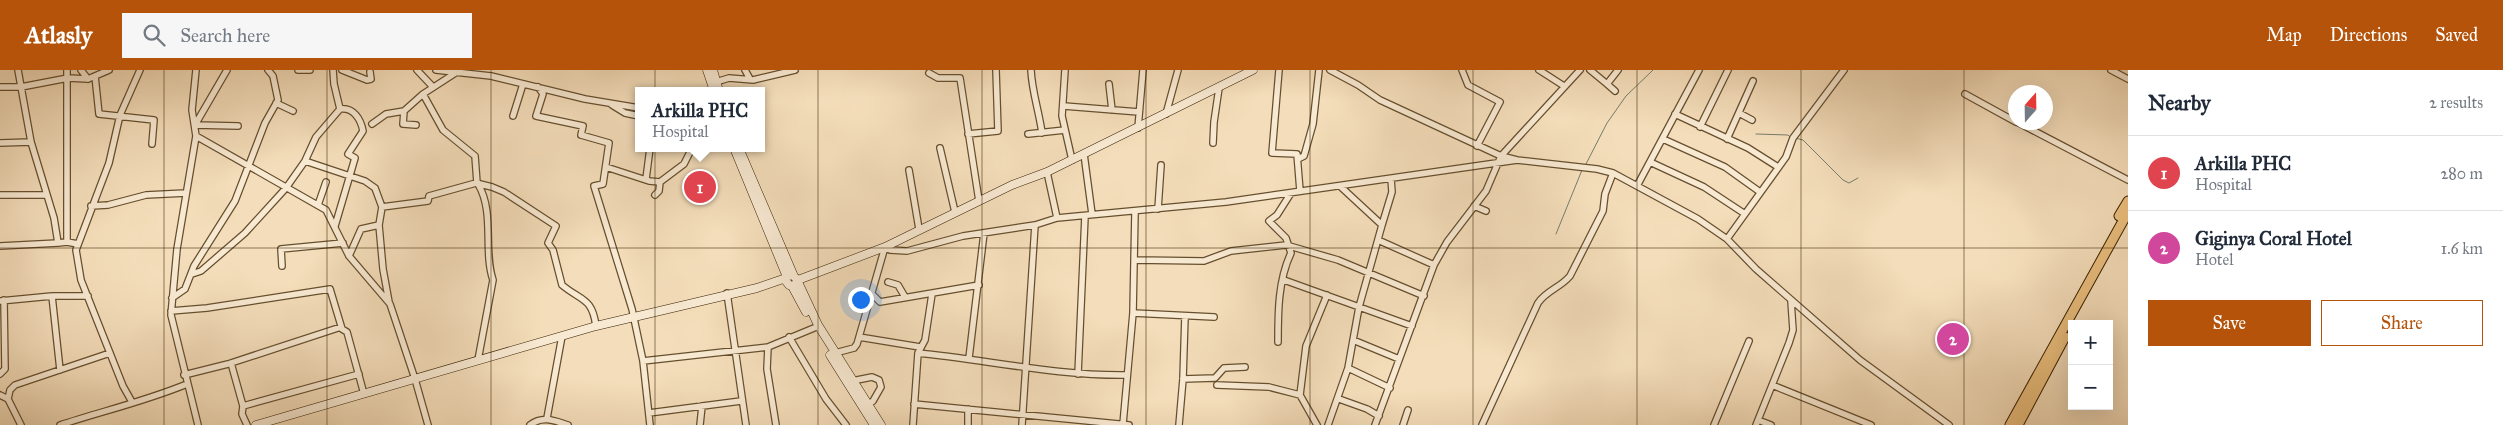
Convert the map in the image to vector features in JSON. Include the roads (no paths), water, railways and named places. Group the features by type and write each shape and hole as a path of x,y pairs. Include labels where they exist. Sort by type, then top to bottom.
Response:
{"main road":[{"path":"2101,260 2111,232 2128,202"},
{"path":"2010,425 2128,212"},
{"path":"2074,320 2128,223"},
{"path":"2018,425 2068,331"}],"street":[{"path":"18,70 31,142 45,195 54,218 58,243"},
{"path":"67,70 67,242"},
{"path":"81,70 88,79"},
{"path":"0,87 21,87 68,78 88,79 109,70"},
{"path":"132,402 123,386 76,260 78,244 108,163 120,116 140,70"},
{"path":"196,70 192,110 196,136 177,249 171,311 184,374 198,425"},
{"path":"195,125 227,70"},
{"path":"172,298 185,290 194,266 235,201 265,123 278,100 273,76 268,70"},
{"path":"298,70 310,70"},
{"path":"334,70 334,84 340,109"},
{"path":"342,70 367,80 371,79 370,72"},
{"path":"416,70 433,87"},
{"path":"436,70 489,73 523,84 610,104 635,107"},
{"path":"707,70 713,87"},
{"path":"713,70 718,87"},
{"path":"745,70 750,80"},
{"path":"716,82 730,78 750,80 792,70"},
{"path":"968,134 998,131 996,70"},
{"path":"1031,70 1032,91 1038,107 1042,133"},
{"path":"1065,70 1064,106 1062,113 1072,160"},
{"path":"1138,128 1143,70"},
{"path":"1166,114 1178,70"},
{"path":"256,425 596,326 792,280 815,272 885,246 979,201 1047,172 1253,70"},
{"path":"1279,70 1272,153 1297,154 1300,192"},
{"path":"1298,159 1304,156 1313,124 1319,70"},
{"path":"1330,70 1358,85 1380,100 1501,156 1517,160 1597,168 1613,173 1698,219 1727,239 1791,301 1880,376 1949,425"},
{"path":"1462,70 1468,85 1500,102 1477,146"},
{"path":"1540,70 1564,86"},
{"path":"1375,425 1434,265 1447,242 1492,181 1501,156 1580,70"},
{"path":"1590,70 1615,91"},
{"path":"1607,84 1618,70"},
{"path":"1637,186 1699,70"},
{"path":"1700,127 1728,70"},
{"path":"1727,239 1786,157 1793,138 1844,70"},
{"path":"2111,70 2128,79"},
{"path":"372,124 386,114 404,111 422,94 457,72"},
{"path":"929,73 938,78 960,78 979,201"},
{"path":"95,76 99,114 154,120 152,144"},
{"path":"1727,139 1753,82"},
{"path":"513,116 523,84"},
{"path":"1109,84 1112,110"},
{"path":"538,87 544,94 536,116 583,126 581,136 609,143 603,184 594,186 621,271 633,317 643,361 650,425"},
{"path":"1214,143 1214,122 1219,88"},
{"path":"422,94 443,130 475,156 478,184 483,194 487,216 490,272 493,280 478,360"},
{"path":"1965,94 2008,118"},
{"path":"276,104 293,111"},
{"path":"610,104 625,113 635,115"},
{"path":"1064,106 1139,112"},
{"path":"192,274 201,271 245,233 286,188 305,161 316,137 340,109 346,108 353,112 362,122 363,131 348,154 355,158 335,226"},
{"path":"404,111 403,124 416,125"},
{"path":"1739,113 1752,120"},
{"path":"1675,114 1748,148 1778,167"},
{"path":"195,125 238,126"},
{"path":"1028,134 1065,130"},
{"path":"2031,130 2128,180"},
{"path":"196,136 326,210 349,256 390,304"},
{"path":"1663,139 1725,167 1760,192"},
{"path":"0,143 31,142"},
{"path":"940,148 955,212"},
{"path":"649,152 646,179 649,181"},
{"path":"606,167 649,181 660,182 684,164 690,152"},
{"path":"736,152 770,241 816,326 874,425"},
{"path":"741,152 792,280"},
{"path":"1078,374 1088,215 1084,154"},
{"path":"885,246 890,250 907,251 963,236 1035,225 1057,218 1134,212 1300,192 1497,165 1517,160"},
{"path":"305,161 350,176 375,188 382,207 379,225 383,269 390,304 428,425"},
{"path":"1650,162 1704,187 1745,214"},
{"path":"1158,209 1161,165"},
{"path":"909,170 919,229"},
{"path":"1047,172 1057,218"},
{"path":"1482,425 1538,303 1544,294 1560,286 1570,276 1603,211 1605,194 1613,173"},
{"path":"1328,425 1339,399 1348,368 1359,307 1392,192 1391,180"},
{"path":"318,205 326,182"},
{"path":"655,195 659,190 660,182"},
{"path":"382,207 428,201 429,196 478,184 504,192 554,223 556,226 548,243 556,259 562,286 577,295 594,311 596,326"},
{"path":"1341,186 1382,225"},
{"path":"91,206 108,205 146,195 186,193"},
{"path":"1278,342 1278,304 1287,262 1291,253 1286,238 1269,221 1277,215 1291,193"},
{"path":"0,196 45,195"},
{"path":"1474,206 1486,211"},
{"path":"914,404 1126,425 1133,313 1134,212"},
{"path":"349,256 361,228 379,225"},
{"path":"1022,425 1021,415 1035,225"},
{"path":"969,358 984,233"},
{"path":"1378,240 1434,265"},
{"path":"0,246 67,242 78,244"},
{"path":"282,266 281,249 343,243"},
{"path":"835,354 854,348 859,337 885,246"},
{"path":"1134,260 1204,262 1231,252 1288,246 1338,260 1424,296"},
{"path":"1284,280 1412,326"},
{"path":"888,282 898,285 905,297"},
{"path":"872,294 880,302 920,293 932,294 979,285"},
{"path":"171,311 207,308 330,289 341,327 347,332 364,394"},
{"path":"728,294 741,401 746,425"},
{"path":"912,425 919,350 925,340 932,294"},
{"path":"1317,425 1300,395 1306,346 1327,295"},
{"path":"0,374 5,369 2,300 52,296 88,296"},
{"path":"52,296 60,370"},
{"path":"1771,425 1757,422 1786,354 1793,330 1791,301"},
{"path":"1133,313 1214,317"},
{"path":"1179,425 1185,316"},
{"path":"643,361 736,349 768,347 816,326"},
{"path":"816,326 881,425"},
{"path":"184,374 231,363 341,327"},
{"path":"547,418 562,336"},
{"path":"789,337 826,399 846,425"},
{"path":"859,337 919,350 1025,368 1078,374 1128,375"},
{"path":"1353,340 1399,359"},
{"path":"1714,425 1749,341"},
{"path":"768,347 767,369 776,425"},
{"path":"8,399 12,387 110,353"},
{"path":"231,363 243,406 242,414 247,425"},
{"path":"1183,379 1215,378 1224,368 1245,367"},
{"path":"1348,368 1390,388"},
{"path":"243,406 296,394 359,374"},
{"path":"852,381 872,377 879,380 881,386 873,401 868,405"},
{"path":"60,425 132,402 149,400 188,384"},
{"path":"1217,385 1269,387 1300,395"},
{"path":"1772,385 1871,425"},
{"path":"0,395 8,399 21,425"},
{"path":"1339,399 1379,416"},
{"path":"649,413 741,401"},
{"path":"700,425 702,406"},
{"path":"968,409 968,425"},
{"path":"1403,425 1408,410"},
{"path":"530,425 535,421 547,418 568,425"}],"waterway":[{"path":"1586,164 1607,123 1626,96 1653,70"},
{"path":"1756,134 1788,135 1791,138"},
{"path":"1795,138 1803,140 1843,180 1849,183 1858,178"},
{"path":"1556,234 1582,170"}],"place":[{"name":"Arkilla PHC","path":"700,187"},
{"name":"Giginya Coral Hotel","path":"1953,339"}]}
